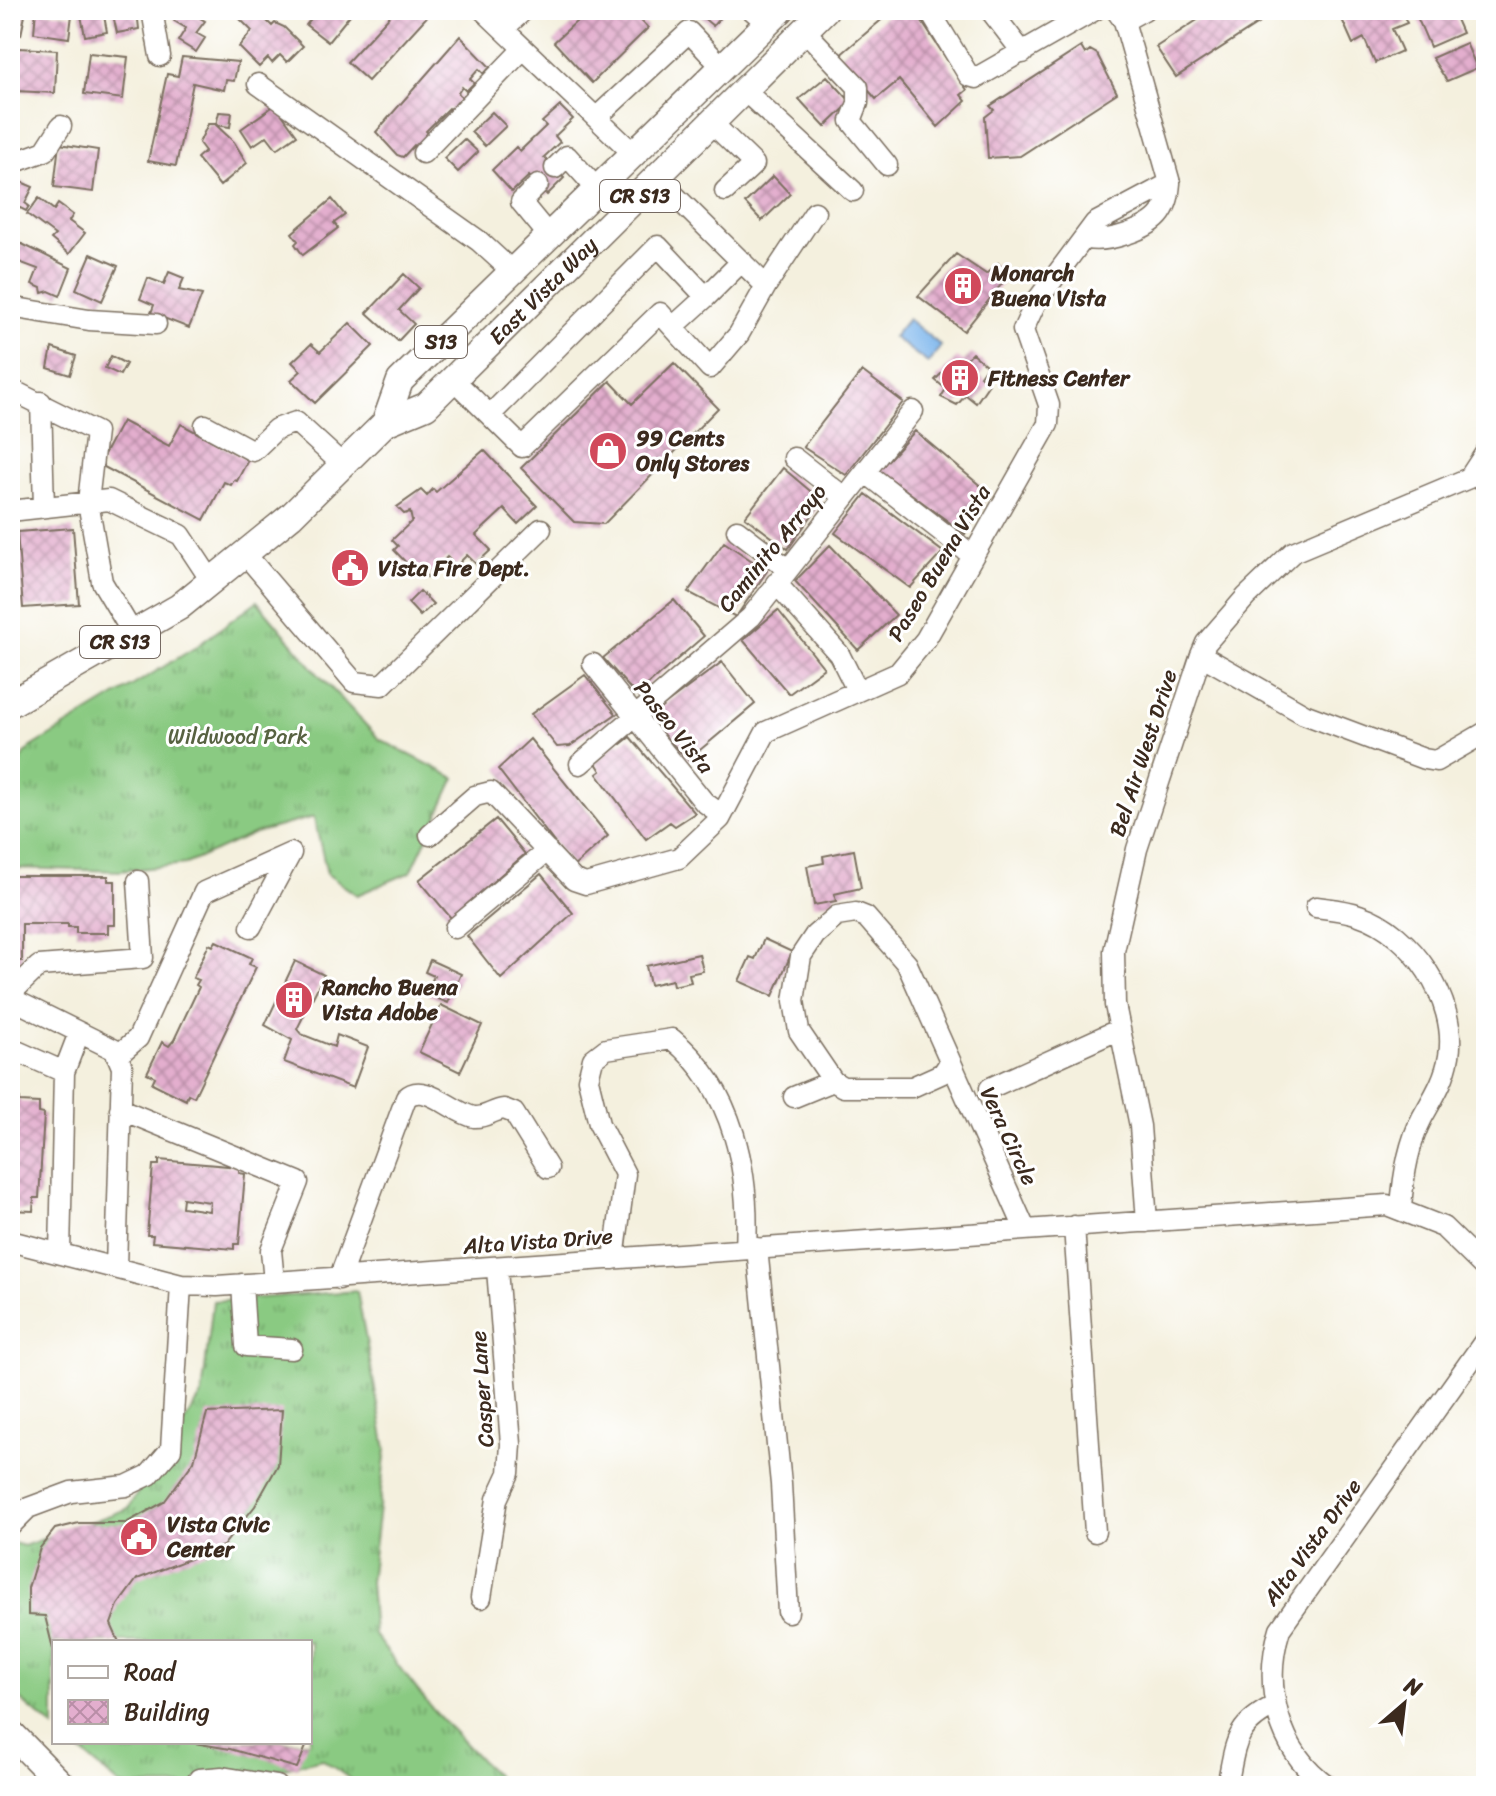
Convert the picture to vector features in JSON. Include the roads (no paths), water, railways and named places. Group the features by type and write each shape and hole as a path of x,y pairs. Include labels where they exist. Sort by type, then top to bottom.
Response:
{"main road":[{"name":"East Vista Way","path":"10,704 133,634 212,582 246,555 385,423 426,406 746,92 825,10"},
{"name":"East Vista Way","path":"385,423 400,381 722,67 767,14"},
{"path":"658,179 650,164 651,158 709,100 721,84 722,67"},
{"path":"10,1732 63,1786"}],"street":[{"path":"152,10 160,56"},
{"path":"483,10 634,154"},
{"path":"503,29 524,10"},
{"path":"929,10 969,76 984,76 1023,53 1061,18 1095,10"},
{"path":"990,10 1023,53"},
{"path":"1120,16 1144,10"},
{"name":"Paseo Buena Vista","path":"430,835 475,796 491,792 574,880 586,884 679,858 722,815 766,732 898,673 926,639 1048,424 1049,405 1023,330 1036,302 1087,239 1100,242 1120,237 1159,216 1167,202 1170,183 1120,16"},
{"path":"805,31 858,87 858,103 851,121 887,165"},
{"path":"596,118 689,32 722,67"},
{"path":"423,153 523,49"},
{"path":"258,84 479,241 513,272"},
{"path":"746,92 853,191"},
{"path":"713,124 754,164 725,191"},
{"path":"10,164 45,151 61,126"},
{"path":"555,168 567,156 597,189"},
{"path":"658,179 766,286"},
{"path":"538,185 521,202 549,236"},
{"path":"453,379 522,447 660,313 710,368 739,334 766,286 815,212"},
{"path":"490,415 658,246 706,297"},
{"path":"673,327 742,261"},
{"path":"10,307 89,320 156,324"},
{"path":"10,389 96,432 88,502 102,582 133,634"},
{"path":"41,402 44,507"},
{"name":"Caminito Arroyo","path":"580,764 751,617 913,411"},
{"path":"205,425 253,451 276,429 296,422 343,465"},
{"name":"Bel Air West Drive","path":"1147,1222 1140,1126 1115,992 1117,936 1137,849 1206,643 1246,597 1293,552 1469,478 1486,452"},
{"path":"794,458 844,497"},
{"path":"865,472 973,556"},
{"path":"10,511 109,500 181,535 212,582"},
{"path":"246,555 354,682 382,685 541,529"},
{"path":"737,530 782,576 839,654 857,690"},
{"path":"1201,655 1304,714 1424,759 1436,761 1486,732"},
{"name":"Paseo Vista","path":"593,664 704,802 722,815"},
{"path":"455,928 547,851"},
{"path":"117,1056 138,1038 204,892 291,853 251,927"},
{"path":"138,881 143,958"},
{"path":"1316,907 1360,915 1395,936 1414,953 1439,993 1448,1017 1450,1055 1440,1090 1421,1121 1403,1175 1401,1208"},
{"name":"Vera Circle","path":"833,1081 799,1031 794,1001 801,956 815,935 837,916 856,913 866,917 907,964 1025,1229"},
{"path":"116,1268 122,1067 115,1050 10,996 39,966 143,958 168,971"},
{"path":"990,1088 1120,1029"},
{"path":"60,1254 64,1072 79,1033"},
{"path":"614,1259 625,1174 599,1124 588,1079 593,1059 606,1049 672,1039 686,1050 713,1087 734,1130 745,1181 781,1484 788,1612"},
{"path":"10,1048 64,1072"},
{"path":"794,1097 833,1081 843,1087 912,1087 943,1073 949,1064"},
{"path":"339,1279 406,1098 411,1093 420,1092 471,1117 484,1117 496,1109 514,1113 548,1168"},
{"path":"120,1109 298,1182 271,1250 274,1282"},
{"name":"Alta Vista Drive","path":"10,1241 181,1285 242,1284 497,1269 752,1248 1387,1205 1443,1227 1486,1269"},
{"path":"1074,1226 1095,1532"},
{"name":"Casper Lane","path":"481,1598 497,1499 509,1473 511,1444 497,1269"},
{"path":"242,1284 246,1346 292,1349"},
{"path":"10,1526 28,1508 71,1492 126,1486 149,1475 171,1449 181,1285"},
{"name":"Alta Vista Drive","path":"1328,1786 1300,1761 1280,1726 1274,1654 1280,1629 1482,1350 1486,1339"},
{"path":"1227,1786 1235,1747 1251,1717 1276,1705"},
{"path":"194,1786 199,1779 222,1777 277,1786"}],"water":[{"path":"908,319 941,346 928,363 893,337"}],"place":[{"name":"Monarch Buena Vista","path":"963,286"},
{"name":"Fitness Center","path":"960,378"},
{"name":"99 Cents Only Stores","path":"608,451"},
{"name":"Vista Fire Dept.","path":"350,568"},
{"name":"Rancho Buena Vista Adobe","path":"294,1000"},
{"name":"Vista Civic Center","path":"139,1537"}],"park label":[{"name":"Wildwood Park","path":"238,736"}]}
